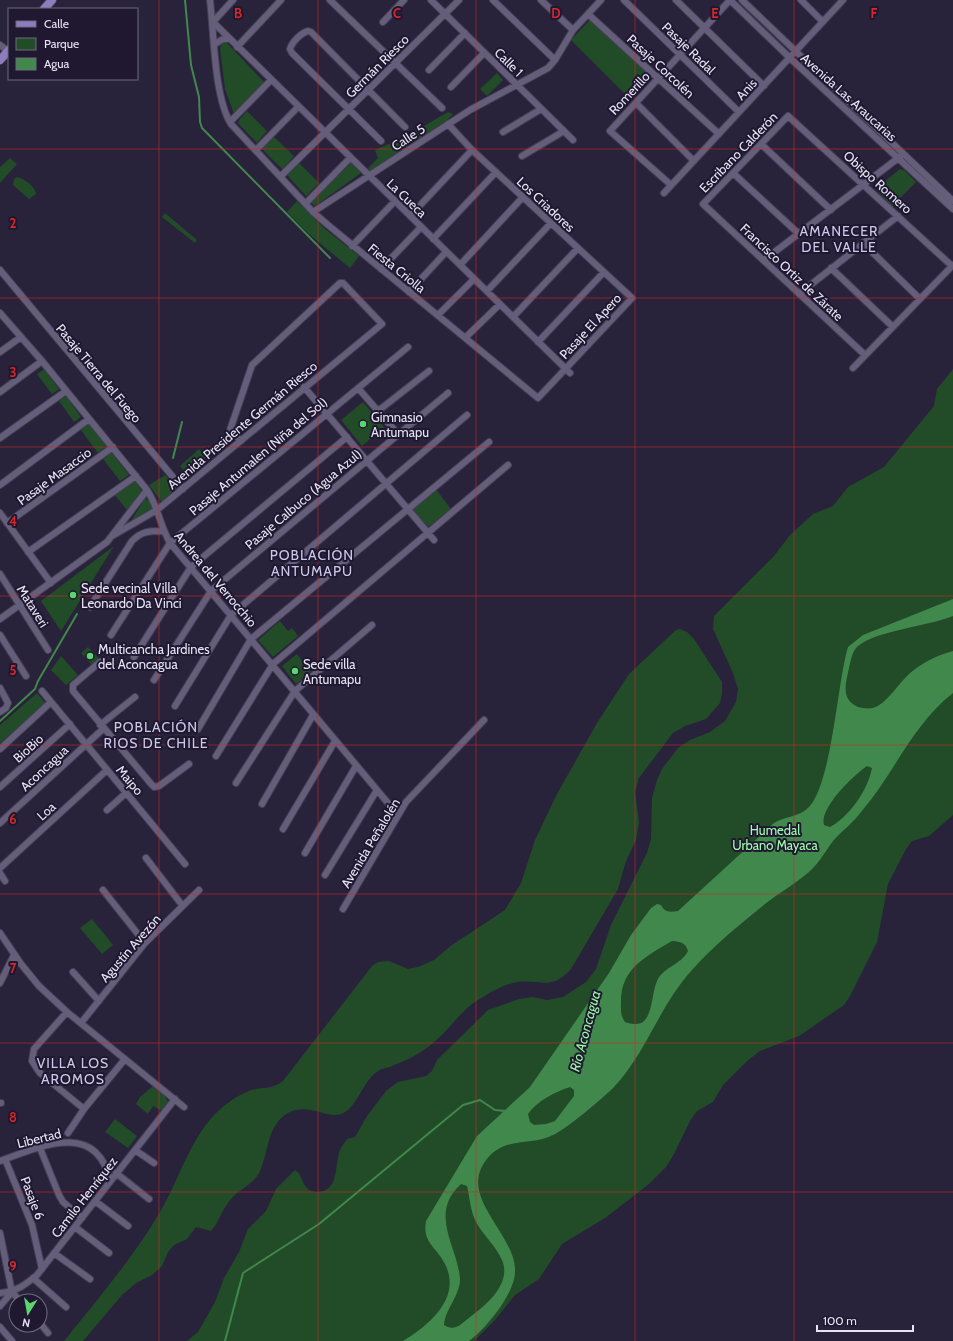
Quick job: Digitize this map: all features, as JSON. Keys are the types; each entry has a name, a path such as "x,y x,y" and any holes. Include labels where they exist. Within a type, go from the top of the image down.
{"main road":[{"path":"45,8 52,0"},
{"path":"0,60 8,50"}],"street":[{"path":"210,0 215,44 223,39 230,39"},
{"path":"212,22 233,0"},
{"path":"237,47 282,0"},
{"path":"330,0 394,64 442,108"},
{"path":"383,22 404,0"},
{"name":"Calle 1","path":"431,0 572,140"},
{"name":"Germán Riesco","path":"282,176 459,0"},
{"path":"493,0 555,60"},
{"path":"541,0 573,30"},
{"path":"591,0 598,2"},
{"name":"Pasaje Radal","path":"624,0 739,112"},
{"path":"676,0 764,86"},
{"name":"Romerillo","path":"671,185 610,131 730,0"},
{"name":"Avenida Las Araucarias","path":"730,0 790,58 953,201"},
{"name":"Avenida Las Araucarias","path":"742,0 953,209"},
{"path":"801,0 823,22"},
{"name":"Anis","path":"664,192 844,0"},
{"name":"Calle 5","path":"313,212 448,124 548,68 555,60 573,30 598,2"},
{"name":"Pasaje Corcolén","path":"588,14 719,134"},
{"name":"La Cueca","path":"212,22 567,371"},
{"path":"381,141 290,49 292,45 308,30 369,89 405,127"},
{"path":"429,70 465,33"},
{"name":"Fiesta Criolla","path":"215,44 220,95 225,115 282,176 313,212 352,246 538,398 567,371"},
{"path":"0,45 8,50"},
{"path":"451,87 484,53"},
{"path":"230,122 271,80"},
{"path":"636,103 694,161"},
{"path":"257,149 298,107"},
{"path":"503,132 541,109"},
{"name":"Escribano Calderón","path":"704,204 788,116"},
{"name":"Obispo Romero","path":"788,116 952,266"},
{"name":"Los Criadores","path":"448,124 472,150 632,298"},
{"path":"522,156 564,131"},
{"path":"761,144 830,210"},
{"path":"410,216 472,150"},
{"path":"764,260 901,156"},
{"path":"306,204 350,158"},
{"path":"433,239 496,172"},
{"path":"733,173 799,234"},
{"path":"460,265 523,197"},
{"path":"352,246 395,201"},
{"name":"Francisco Ortiz de Zárate","path":"704,204 865,355"},
{"path":"799,294 898,216"},
{"path":"486,291 551,223"},
{"path":"381,269 421,227"},
{"path":"863,243 920,299"},
{"path":"513,317 578,248"},
{"path":"409,292 446,252"},
{"path":"853,368 952,266"},
{"path":"832,268 892,327"},
{"name":"Pasaje Tierra del Fuego","path":"0,270 183,489"},
{"path":"538,342 604,272"},
{"path":"438,315 474,279"},
{"name":"Avenida Presidente Germán Riesco","path":"0,619 21,606 112,536 157,510 183,489 241,441 304,388 382,324 343,283 340,283 252,366 230,430 241,441"},
{"name":"Pasaje El Apero","path":"567,371 632,298"},
{"path":"465,338 500,304"},
{"name":"Andrea del Verrocchio","path":"0,313 42,361 147,490 154,501 163,531 170,543 273,664 313,715 398,816"},
{"path":"0,352 21,337"},
{"name":"Pasaje Antumalen (Niña del Sol)","path":"111,635 170,543 408,347"},
{"path":"0,392 42,361"},
{"path":"378,411 429,371"},
{"path":"304,388 434,540"},
{"path":"358,388 398,434"},
{"path":"0,438 66,391"},
{"name":"Pasaje Calbuco (Agua Azul)","path":"154,680 210,591 366,460 448,394"},
{"path":"175,706 231,615 467,415"},
{"path":"0,485 89,419"},
{"path":"134,657 190,567 346,437"},
{"path":"198,730 251,639 489,442"},
{"name":"Pasaje Masaccio","path":"7,523 113,447"},
{"path":"216,756 273,664 508,465"},
{"path":"28,552 136,476"},
{"name":"Avenida Presidente Germán Riesco","path":"112,536 147,490"},
{"path":"0,513 51,583"},
{"path":"90,607 132,541 139,534 147,531 163,531"},
{"name":"Mataveri","path":"0,574 48,650"},
{"path":"236,783 295,691 372,625"},
{"path":"0,635 26,676"},
{"path":"100,662 72,688 74,694 154,787 189,764"},
{"path":"0,688 8,703 6,708 0,712"},
{"name":"Maipo","path":"42,691 185,864"},
{"name":"Aconcagua","path":"0,822 135,697"},
{"path":"0,749 51,702"},
{"path":"262,804 313,715"},
{"name":"Avenida Peñalolén","path":"343,909 406,802 484,720"},
{"name":"BioBio","path":"0,787 70,724"},
{"path":"284,829 336,742"},
{"path":"304,853 356,766"},
{"name":"Loa","path":"0,868 107,770"},
{"path":"326,875 377,790"},
{"path":"107,810 126,793"},
{"path":"146,858 182,905"},
{"path":"0,872 6,881"},
{"path":"103,890 145,943"},
{"name":"Agustín Avezón","path":"81,1023 145,943 182,905 199,890"},
{"path":"0,933 14,955 39,986 67,1012 184,1107"},
{"path":"0,983 14,955"},
{"path":"73,972 99,1001"},
{"path":"67,1012 34,1049 32,1060 40,1073 84,1109"},
{"path":"68,1133 84,1109 125,1059"},
{"name":"Camilo Henríquez","path":"0,1293 12,1292 33,1278 42,1269 175,1099"},
{"name":"Libertad","path":"3,1160 40,1148 73,1141 86,1145 98,1153 104,1163 110,1181"},
{"path":"40,1148 63,1202 82,1218"},
{"path":"135,1150 154,1163"},
{"name":"Pasaje 6","path":"3,1160 32,1225 42,1269"},
{"path":"116,1173 149,1199"},
{"path":"95,1201 128,1226"},
{"path":"75,1227 109,1254"},
{"path":"0,1233 12,1292 0,1306"},
{"path":"54,1253 90,1279"},
{"path":"33,1278 66,1308"},
{"path":"0,1327 12,1341"}],"green space":[{"path":"591,19 652,76 631,100 571,40"},
{"path":"223,42 226,42 265,83 234,114 225,89 220,48"},
{"path":"497,73 503,80 487,96 480,89"},
{"path":"247,111 267,131 257,143 238,123"},
{"path":"448,112 453,114 446,121 370,171 368,168 378,158 375,150 407,136"},
{"path":"273,136 294,156 283,170 262,149"},
{"path":"10,158 17,164 0,183 0,167"},
{"path":"299,163 319,183 306,196 287,175"},
{"path":"351,163 361,173 315,206 310,202"},
{"path":"900,169 904,170 916,182 892,206 879,193 879,186"},
{"path":"17,177 29,183 34,188 36,194 29,199 13,185 14,179"},
{"path":"297,201 325,229 359,256 350,268 310,235 287,212"},
{"path":"165,213 197,240 195,243 162,217"},
{"path":"44,369 59,389 52,394 37,374"},
{"name":"Humedal Urbano Mayaca","path":"953,369 953,815 929,836 912,841 906,849 888,884 877,942 844,1005 799,1036 760,1051 747,1061 723,1085 713,1102 697,1111 690,1121 666,1167 649,1184 605,1218 562,1244 539,1279 515,1295 495,1320 474,1341 187,1341 198,1332 215,1302 224,1278 239,1252 248,1229 266,1211 276,1189 295,1170 309,1190 317,1192 324,1191 329,1188 334,1178 341,1148 347,1139 355,1137 367,1116 386,1091 398,1082 426,1076 432,1071 437,1060 488,1010 519,999 533,997 547,1000 563,997 586,982 596,969 611,925 647,853 651,839 652,798 662,769 678,748 690,740 710,732 725,721 736,702 738,689 733,673 713,629 714,616 774,556 790,535 813,514 833,506 848,487 884,467 934,406 937,389"},
{"path":"66,396 81,417 74,422 59,401"},
{"name":"Gimnasio Antumapu","path":"363,402 384,427 362,446 341,420"},
{"path":"89,423 107,446 98,453 81,430"},
{"path":"199,449 209,460 189,477 180,466"},
{"path":"111,452 129,475 120,481 103,459"},
{"path":"165,475 178,490 164,505 149,485"},
{"path":"134,480 142,491 127,510 114,494"},
{"path":"435,488 451,509 428,527 410,508"},
{"path":"145,498 150,502 153,509 130,523"},
{"path":"114,546 61,631 41,601"},
{"path":"280,621 288,631 292,628 298,636 273,657 258,640"},
{"path":"680,629 687,632 694,639 722,682 720,703 706,719 685,726 673,733 639,778 635,792 639,822 636,840 626,861 618,889 571,969 557,980 544,983 522,982 508,984 479,999 469,1006 424,1050 392,1066 380,1070 373,1075 356,1101 347,1111 335,1115 302,1109 288,1113 281,1118 272,1131 263,1163 257,1176 231,1198 211,1231 196,1227 187,1239 174,1245 168,1252 162,1266 152,1275 136,1283 122,1295 83,1341 64,1341 138,1246 167,1200 191,1148 216,1113 231,1100 245,1093 274,1086 283,1081 372,966 378,962 389,961 408,969 418,967 434,960 452,945 505,910 521,883 535,840 557,794 597,723 629,674 676,630"},
{"name":"Multicancha Jardines del Aconcagua","path":"88,647 99,659 92,665 81,653"},
{"path":"297,654 311,672 296,684 282,666"},
{"path":"61,656 78,675 66,685 51,670"},
{"path":"37,693 46,704 0,743 0,725"},
{"path":"92,919 113,945 102,954 80,928"},
{"path":"153,1086 165,1096 168,1102 162,1111 153,1106 148,1114 136,1104 140,1097"},
{"path":"115,1119 137,1136 128,1148 105,1132"}],"water":[{"name":"Río Aconcagua","path":"953,599 953,616 877,636 858,646 854,650 851,659 846,685 846,695 852,704 858,707 873,708 878,706 887,699 916,668 940,655 953,651 953,693 926,720 873,797 855,820 833,841 813,869 765,904 737,927 693,969 671,997 636,1059 614,1087 586,1112 555,1134 546,1138 508,1145 491,1154 484,1163 479,1176 479,1189 483,1202 490,1216 512,1255 515,1274 510,1290 492,1318 469,1341 403,1341 432,1319 446,1299 449,1288 449,1276 442,1258 428,1240 425,1228 426,1221 477,1136 530,1087 609,973 631,935 651,908 657,904 661,905 668,911 678,911 774,823 797,815 809,807 817,794 829,755 848,647 863,635","holes":["867,766 872,768 870,776 857,802 844,817 830,827 824,825 824,818 832,801 846,784","672,941 684,944 688,951 681,960 663,972 655,985 648,1016 643,1022 633,1024 625,1022 623,1019 621,1007 622,990 625,980 631,971 645,958","570,1087 574,1090 574,1096 555,1121 546,1124 534,1125 530,1122 528,1114 536,1105 552,1094","461,1184 467,1186 474,1218 502,1260 504,1269 504,1277 501,1285 490,1300 461,1324 451,1328 444,1325 445,1319 458,1291 460,1279 458,1267 447,1231 447,1207 451,1195"]}],"waterway":[{"path":"185,0 191,65 199,97 200,122 202,128 330,258"},
{"path":"173,458 182,422"},
{"path":"0,721 35,689 38,681 77,614"},
{"path":"225,1341 243,1273 319,1224 463,1105 480,1100 495,1110 505,1111"}],"place":[{"name":"Gimnasio Antumapu","path":"363,424"},
{"name":"Sede vecinal Villa Leonardo Da Vinci","path":"73,595"},
{"name":"Multicancha Jardines del Aconcagua","path":"90,656"},
{"name":"Sede villa Antumapu","path":"295,671"}],"district":[{"name":"AMANECER DEL VALLE","path":"839,240"},
{"name":"POBLACIÓN ANTUMAPU","path":"312,564"},
{"name":"POBLACIÓN RIOS DE CHILE","path":"156,736"},
{"name":"VILLA LOS AROMOS","path":"73,1072"}]}
